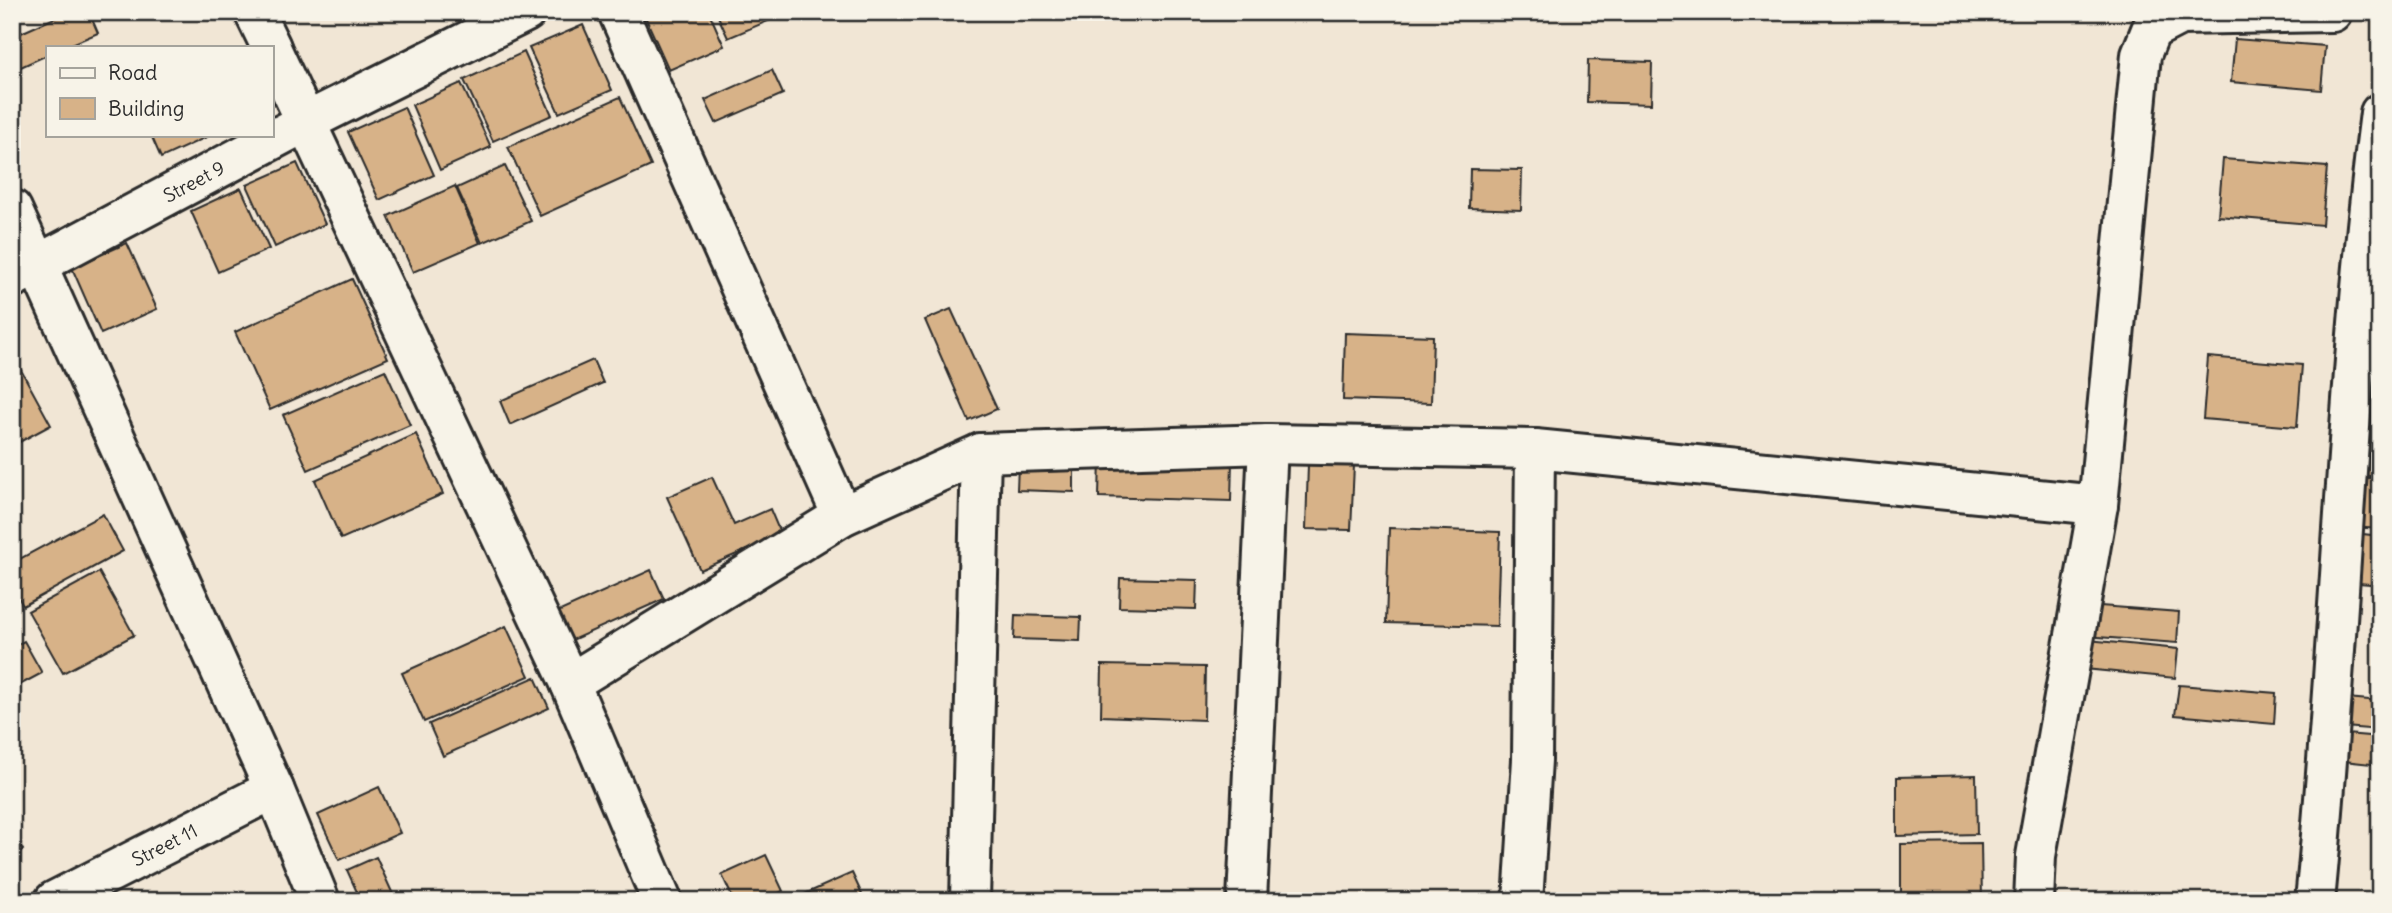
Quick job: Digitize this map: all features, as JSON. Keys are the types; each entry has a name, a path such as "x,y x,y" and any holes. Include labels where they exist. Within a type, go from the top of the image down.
{"street":[{"path":"254,12 270,46"},
{"name":"Street 9","path":"25,272 306,122 527,12"},
{"path":"618,12 842,516"},
{"path":"2034,901 2036,856 2098,505 2141,55 2151,30 2180,15 2332,12"},
{"path":"273,52 570,682 662,901"},
{"path":"2315,901 2329,760 2365,243 2380,113"},
{"path":"12,209 25,272 274,789 320,901"},
{"path":"570,682 842,516 981,453 1268,444 1535,449 2098,505"},
{"path":"1247,901 1268,444"},
{"path":"1523,901 1532,760 1535,449"},
{"path":"970,901 981,453"},
{"name":"Street 11","path":"54,901 274,789"}],"building":[{"path":"68,12 89,12 98,33 67,46 46,46 46,55 12,71 12,37"},
{"path":"643,12 709,12 724,46 669,70"},
{"path":"716,12 781,12 782,15 728,38"},
{"path":"583,25 612,90 559,113 529,48"},
{"path":"2235,39 2325,46 2321,90 2231,82"},
{"path":"524,52 552,115 493,141 464,80"},
{"path":"1588,60 1652,62 1651,104 1587,102"},
{"path":"772,70 783,94 716,123 705,100"},
{"path":"461,83 491,147 440,170 412,105"},
{"path":"620,97 651,166 540,216 508,147"},
{"path":"404,107 434,175 379,200 348,132"},
{"path":"151,136 209,136 161,158"},
{"path":"2223,159 2327,167 2322,225 2218,216"},
{"path":"297,163 325,224 275,247 247,185"},
{"path":"505,166 531,221 482,243 457,188"},
{"path":"1470,169 1522,170 1521,210 1469,208"},
{"path":"455,186 480,243 413,272 388,216"},
{"path":"241,188 269,249 218,272 191,211"},
{"path":"127,243 157,309 101,334 72,268"},
{"path":"352,279 388,358 270,410 235,332"},
{"path":"951,309 997,409 969,421 925,320"},
{"path":"1345,333 1433,336 1431,403 1343,400"},
{"path":"2208,357 2302,365 2297,427 2203,419"},
{"path":"593,360 603,383 510,425 500,401"},
{"path":"21,370 51,425 12,446 12,375"},
{"path":"385,370 410,425 308,470 283,415"},
{"path":"2365,416 2380,417 2380,477 2360,475"},
{"path":"416,434 443,494 341,539 315,480"},
{"path":"1100,457 1232,461 1231,501 1099,497"},
{"path":"1018,464 1074,466 1074,492 1017,490"},
{"path":"1308,464 1354,465 1351,530 1306,529"},
{"path":"712,477 734,525 770,509 781,535 700,570 667,497"},
{"path":"2357,477 2380,479 2380,529 2352,527"},
{"path":"103,514 123,551 23,606 12,585 12,563"},
{"path":"1389,528 1500,532 1497,626 1386,623"},
{"path":"2354,533 2380,536 2380,585 2349,582"},
{"path":"651,570 664,599 561,645 549,616"},
{"path":"99,572 134,635 63,673 28,611"},
{"path":"1120,578 1197,580 1196,609 1119,607"},
{"path":"2087,605 2179,612 2177,643 2085,636"},
{"path":"1015,615 1081,617 1080,641 1014,639"},
{"path":"506,626 529,676 424,722 402,673"},
{"path":"2088,640 2178,649 2175,678 2085,669"},
{"path":"24,641 42,673 12,689 12,647"},
{"path":"1102,665 1205,667 1204,720 1101,716"},
{"path":"535,677 549,708 443,756 429,724"},
{"path":"2179,685 2276,693 2274,724 2175,715"},
{"path":"2347,698 2380,701 2380,730 2345,727"},
{"path":"2346,734 2380,737 2380,765 2344,761"},
{"path":"1976,775 1977,834 1897,836 1897,777"},
{"path":"379,787 400,833 339,860 318,815"},
{"path":"12,832 23,850 12,856"},
{"path":"1981,843 1982,901 1901,901 1901,844"},
{"path":"766,855 783,891 762,901 734,901 722,875"},
{"path":"376,857 396,901 361,901 347,870"},
{"path":"852,873 865,901 789,901"}]}
